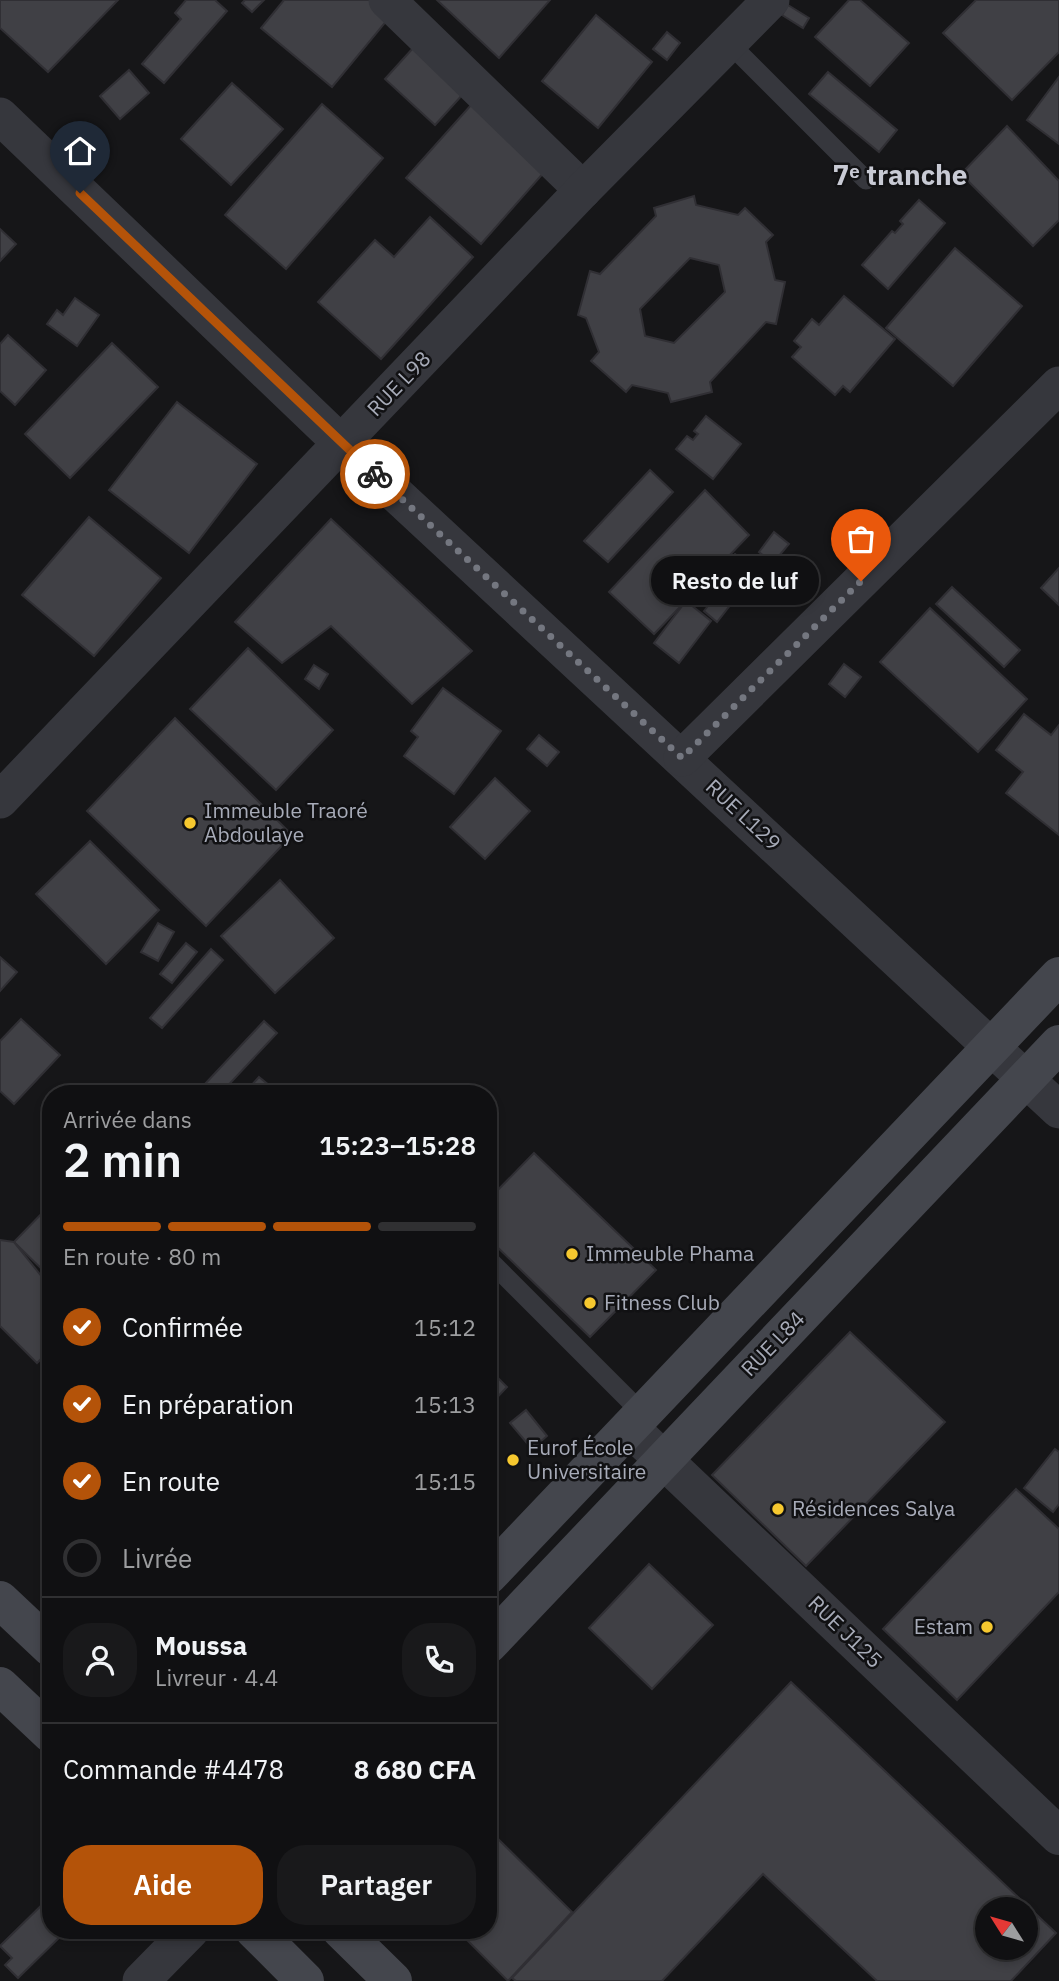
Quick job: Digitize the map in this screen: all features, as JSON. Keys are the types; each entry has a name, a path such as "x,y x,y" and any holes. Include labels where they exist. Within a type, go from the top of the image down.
{"main road":[{"path":"497,1567 1059,976"},
{"name":"RUE L84","path":"497,1635 1059,1044"},
{"path":"0,1600 42,1640"},
{"path":"0,1686 42,1726"},
{"path":"263,1939 305,1981"},
{"path":"350,1939 393,1981"}],"street":[{"path":"387,0 583,190"},
{"name":"RUE L98","path":"0,800 583,190 771,0"},
{"name":"RUE L129","path":"0,116 342,444 1059,1110"},
{"path":"682,758 1059,385"},
{"name":"RUE J125","path":"637,1421 664,1459 1059,1836"},
{"path":"141,1981 182,1939"}],"lane":[{"path":"729,43 866,180"},
{"path":"497,1269 637,1421"}],"building":[{"path":"0,0 118,0 48,72 0,28"},
{"path":"186,0 215,0 227,11 164,83 142,64 181,19 175,13"},
{"path":"245,0 264,0 252,12 242,3"},
{"path":"284,0 377,0 393,13 332,87 261,28"},
{"path":"437,0 550,0 499,58"},
{"path":"849,0 860,0 909,43 870,86 815,37"},
{"path":"976,0 1059,0 1059,52 1012,100 943,33"},
{"path":"788,5 809,18 803,28 782,15"},
{"path":"596,15 652,62 598,128 542,81"},
{"path":"667,32 680,43 667,60 653,49"},
{"path":"414,47 464,93 435,125 385,79"},
{"path":"129,70 149,93 120,119 100,96"},
{"path":"828,72 897,130 879,152 809,94"},
{"path":"1059,77 1059,144 1027,120"},
{"path":"232,83 283,129 231,185 181,139"},
{"path":"322,104 383,158 286,269 225,215"},
{"path":"472,104 546,170 481,244 406,178"},
{"path":"1007,126 1059,181 1059,220 1033,246 961,174"},
{"path":"694,196 696,205 738,215 745,208 773,235 766,242 775,280 785,282 776,324 766,322 710,382 712,392 671,402 668,393 632,385 626,392 591,361 599,352 586,318 578,315 590,271 600,274 656,216 654,208","holes":["690,258 719,265 725,292 674,343 645,336 640,309"]},
{"path":"919,200 945,223 888,289 862,265 892,231 895,233 903,224 900,221"},
{"path":"430,217 473,257 381,359 318,302 375,240 394,257"},
{"path":"0,229 16,244 0,261"},
{"path":"955,248 1022,306 953,386 886,328"},
{"path":"844,296 895,339 850,392 843,386 835,395 792,357 801,347 794,341 812,319 819,325"},
{"path":"75,298 99,315 77,346 47,324 57,310 63,315"},
{"path":"8,335 46,370 15,405 0,391 0,344"},
{"path":"112,343 158,387 70,478 25,434"},
{"path":"177,402 257,464 189,553 109,490"},
{"path":"706,416 741,444 713,479 676,449 687,436 693,440 698,434 694,431"},
{"path":"650,470 673,492 608,562 584,541"},
{"path":"705,490 749,535 654,634 609,592"},
{"path":"89,517 161,578 94,656 22,595"},
{"path":"331,519 472,651 412,704 331,626 282,663 235,622"},
{"path":"774,532 789,544 773,563 759,552"},
{"path":"735,554 757,571 717,622 704,611 736,570 727,563"},
{"path":"1059,568 1059,605 1041,588"},
{"path":"952,587 1020,650 1004,667 936,604"},
{"path":"686,601 711,621 679,663 654,643"},
{"path":"930,608 1027,699 978,752 880,662"},
{"path":"248,648 333,730 276,790 190,709"},
{"path":"844,664 861,677 845,697 829,684"},
{"path":"314,665 328,674 319,689 305,679"},
{"path":"443,688 501,731 454,794 404,756 418,737 411,731"},
{"path":"1024,714 1051,735 1059,725 1059,835 1006,793 1023,772 996,750"},
{"name":"Immeuble Traoré Abdoulaye","path":"175,718 292,835 206,926 87,811"},
{"path":"539,735 559,752 547,766 527,749"},
{"path":"495,778 530,811 485,859 450,827"},
{"path":"90,841 159,910 106,964 36,894"},
{"path":"280,880 334,938 275,993 221,936"},
{"path":"158,923 174,932 158,961 141,952"},
{"path":"186,943 197,952 172,983 160,974"},
{"path":"211,949 223,960 162,1028 150,1018"},
{"path":"0,957 17,972 0,991"},
{"path":"21,1019 60,1055 14,1104 0,1091 0,1041"},
{"path":"264,1021 277,1033 228,1085 204,1085"},
{"path":"259,1077 269,1085 252,1085"},
{"name":"Immeuble Phama","path":"534,1153 656,1270 590,1337 497,1247 497,1191"},
{"path":"42,1213 42,1269 14,1242"},
{"path":"0,1240 14,1242 42,1277 42,1358 37,1363 0,1326"},
{"path":"850,1332 945,1422 806,1566 712,1475"},
{"path":"497,1377 507,1387 497,1398"},
{"path":"526,1410 547,1436 532,1449 510,1423"},
{"path":"1055,1449 1059,1452 1059,1504 1053,1512 1024,1488"},
{"path":"1016,1489 1059,1529 1059,1592 957,1700 883,1629"},
{"path":"649,1564 713,1625 652,1689 589,1628"},
{"path":"791,1682 1018,1897 975,1897 975,1960 1031,1960 1011,1981 877,1981 763,1874 662,1981 516,1981 512,1978"},
{"path":"497,1838 572,1912 508,1981 466,1939 497,1939"},
{"path":"42,1905 42,1939 58,1939 18,1978 5,1965 12,1958 0,1946"},
{"path":"1038,1916 1056,1933 1038,1952"}],"way so far":[{"path":"375,474 682,758 861,581"}],"place":[{"name":"Resto de luf","path":"861,581"},
{"name":"Immeuble Traoré Abdoulaye","path":"190,823"},
{"name":"Immeuble Phama","path":"572,1254"},
{"name":"Fitness Club","path":"590,1303"},
{"name":"Eurof École Universitaire","path":"513,1460"},
{"name":"Résidences Salya","path":"778,1509"},
{"name":"Estam","path":"987,1627"}],"district":[{"name":"7ᵉ tranche","path":"900,175"}],"route":[{"path":"80,193 375,474"}]}
